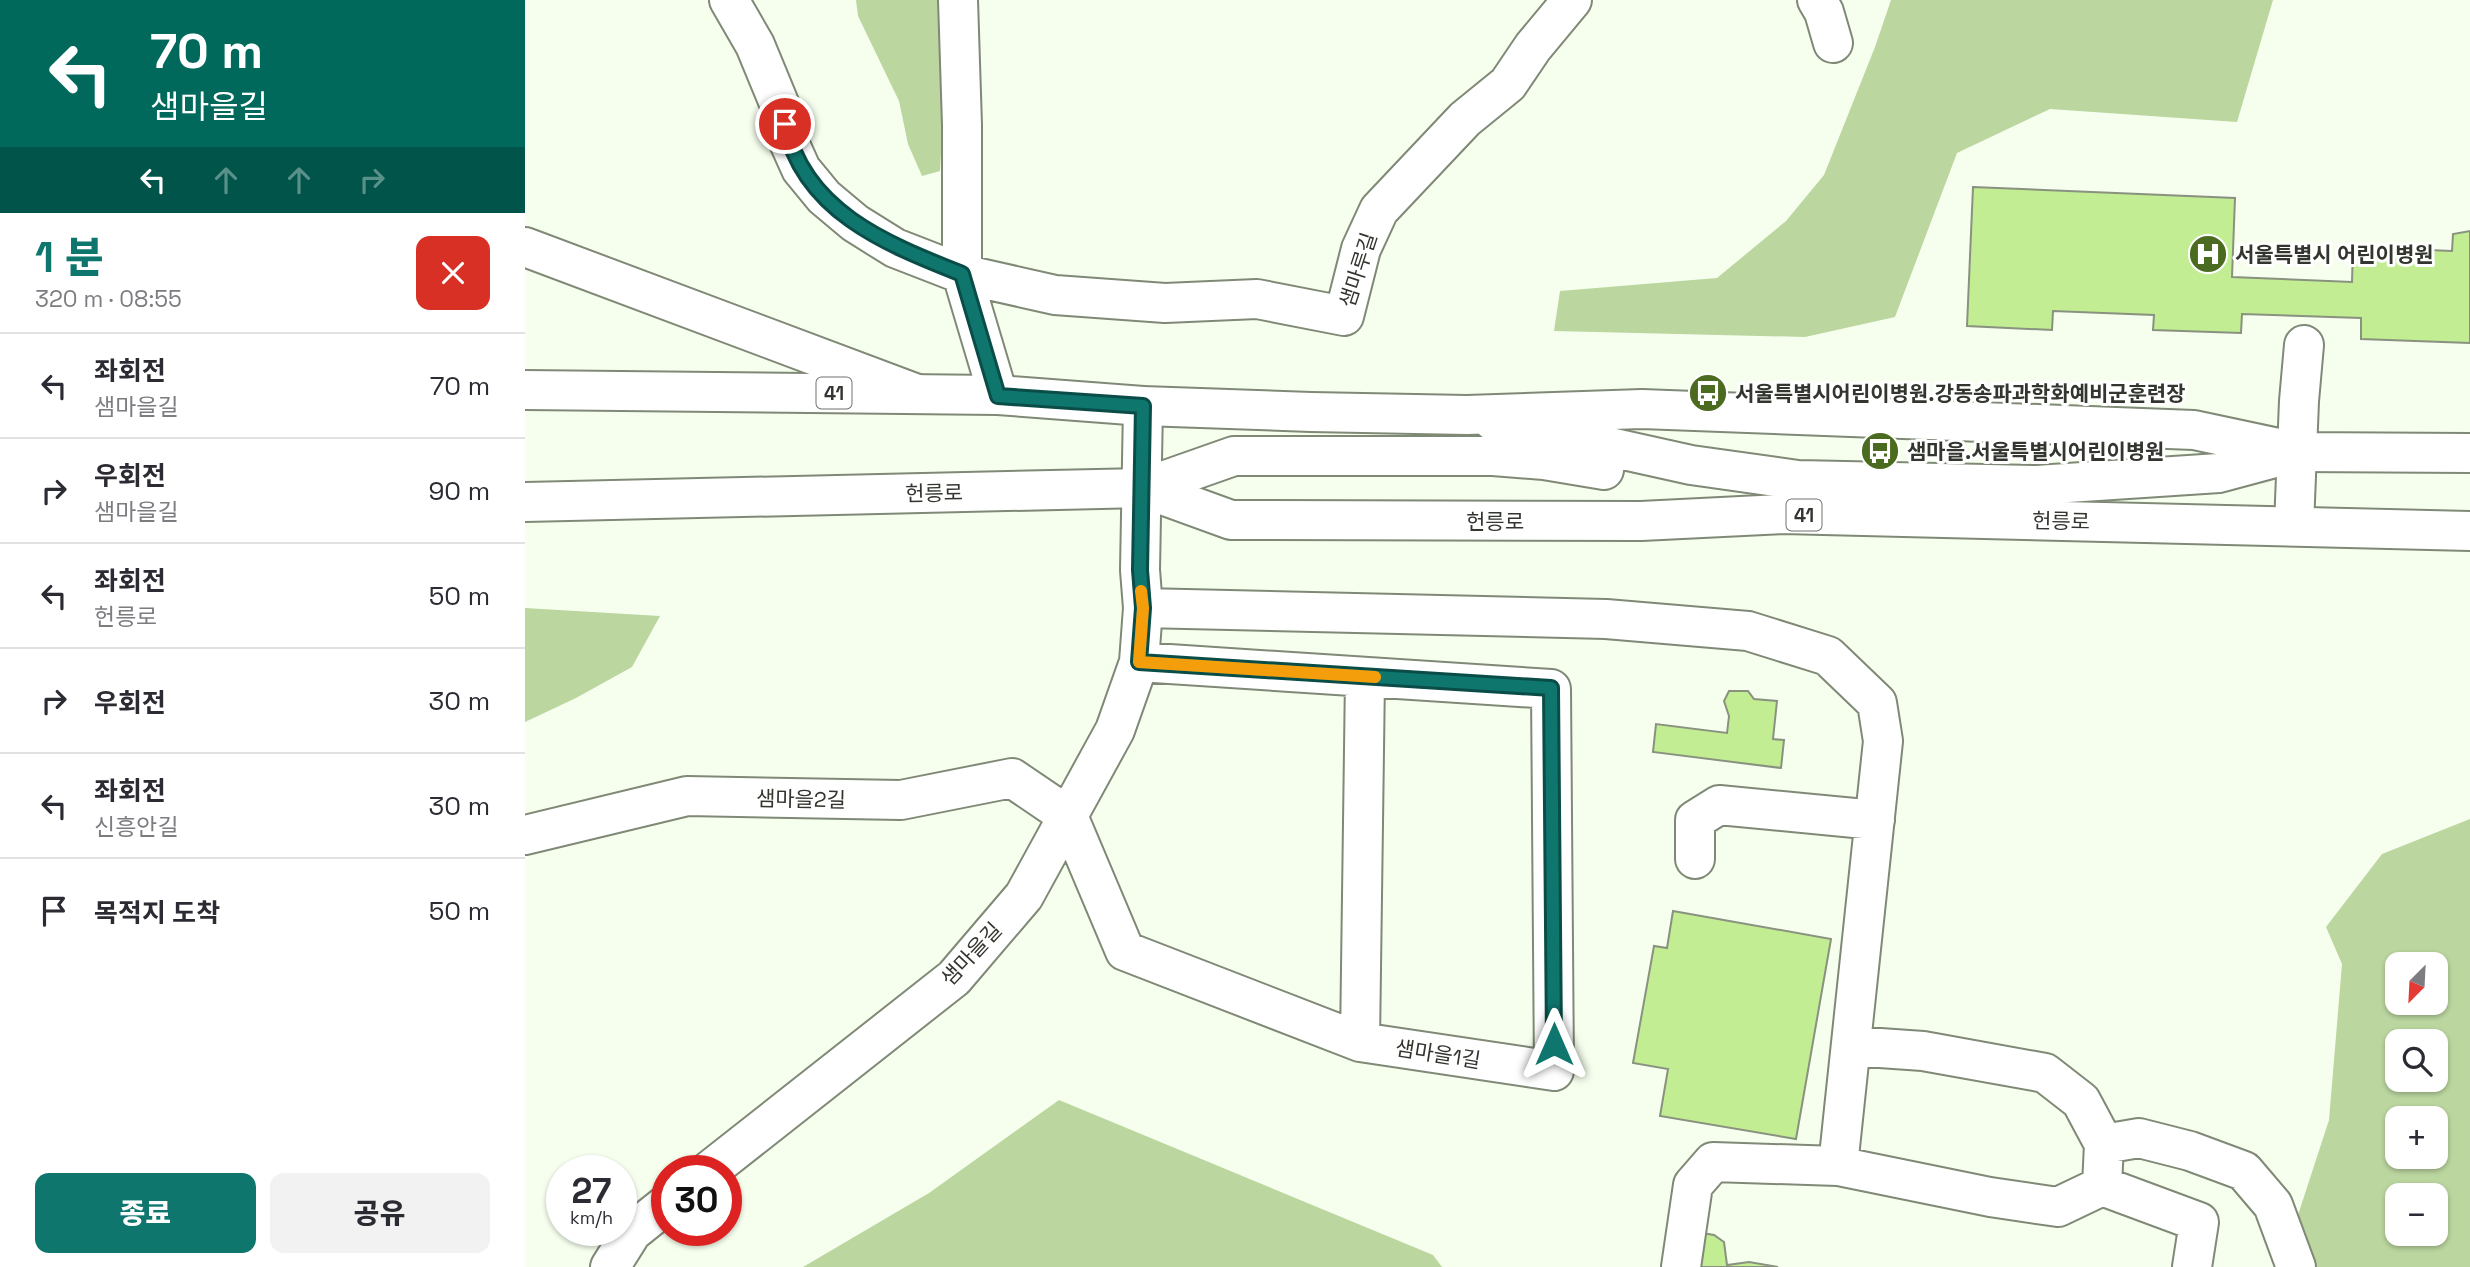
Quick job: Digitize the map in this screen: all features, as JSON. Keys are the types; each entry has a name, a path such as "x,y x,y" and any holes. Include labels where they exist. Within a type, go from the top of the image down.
{"main road":[{"path":"729,0 755,45 781,108 788,141 801,169 824,197 855,223 895,248 962,274"},
{"path":"958,0 962,125 962,274 998,396"},
{"name":"샘마루길","path":"962,274 1055,295 1165,303 1257,299 1343,316 1361,249 1379,210 1465,119 1508,84 1533,47 1573,0"},
{"path":"1817,0 1824,12 1833,43"},
{"path":"525,247 917,394"},
{"path":"2294,526 2304,345"},
{"name":"41","path":"525,390 998,396 1143,406 1467,415 1642,409 2194,430 2297,452 2470,453"},
{"name":"샘마을길","path":"729,1155 954,978 1024,896 1115,730 1139,662 1143,608 1140,570 1143,406"},
{"path":"1467,415 1692,465 1798,480 2037,485 2219,473 2297,452"},
{"path":"1143,488 1234,456 1493,456 1544,460 1642,476 1783,514"},
{"name":"헌릉로","path":"525,502 1143,488 1231,520 1641,521 1783,514 2470,531"},
{"path":"1143,608 1606,619 1748,631 1828,656 1877,703 1883,741 1838,1166"},
{"path":"1139,662 1365,677 1360,1042"},
{"name":"샘마을1길","path":"1068,816 1125,951 1360,1042 1554,1071 1551,688 1365,677"},
{"name":"샘마을2길","path":"525,835 687,796 901,800 1012,778 1068,816"},
{"path":"1695,859 1695,820 1719,805 1875,820"},
{"path":"1851,1046 1923,1051 2045,1073 2081,1101 2104,1144 2102,1186"},
{"path":"2104,1144 2139,1138 2190,1151 2244,1171 2273,1205 2296,1267"},
{"path":"1681,1267 1693,1185 1713,1162 1838,1166 1990,1197 2057,1207 2102,1186 2199,1222 2192,1267"},
{"path":"610,1267 632,1232 651,1217"}],"green space":[{"path":"856,0 941,0 945,80 940,171 922,176 908,144 899,101 858,16"},
{"path":"1891,0 2273,0 2237,122 2050,109 1957,153 1895,317 1805,337 1554,331 1560,291 1717,278 1786,221 1824,175"},
{"path":"525,608 660,616 632,667 525,722"},
{"path":"2470,819 2470,1267 2281,1267 2329,1120 2342,964 2326,927 2382,854"},
{"path":"1059,1100 1433,1255 1442,1267 803,1267 929,1193"}],"building":[{"path":"1973,187 2235,198 2232,277 2352,282 2353,247 2452,251 2453,234 2470,231 2470,343 2361,339 2361,318 2242,314 2241,333 2153,330 2154,315 2053,311 2052,330 1967,326"},
{"path":"1729,691 1748,691 1754,699 1777,701 1773,739 1784,740 1781,768 1653,752 1656,724 1727,733 1729,716 1724,701"},
{"path":"1673,911 1831,939 1796,1139 1660,1116 1668,1069 1633,1063 1654,946 1667,948"},
{"path":"1702,1233 1714,1235 1724,1242 1727,1265 1749,1262 1778,1267 1692,1267"}],"slow traffic":[{"path":"1141,591 1143,608 1139,662 1375,677"}],"place":[{"name":"서울특별시 어린이병원","path":"2208,254"},
{"name":"서울특별시어린이병원.강동송파과학화예비군훈련장","path":"1708,393"},
{"name":"샘마을.서울특별시어린이병원","path":"1880,451"}],"route":[{"path":"785,124 788,141 801,169 824,197 855,223 895,248 962,274 998,396 1143,406 1140,570 1143,608 1139,662 1551,688 1554,1044"}]}
